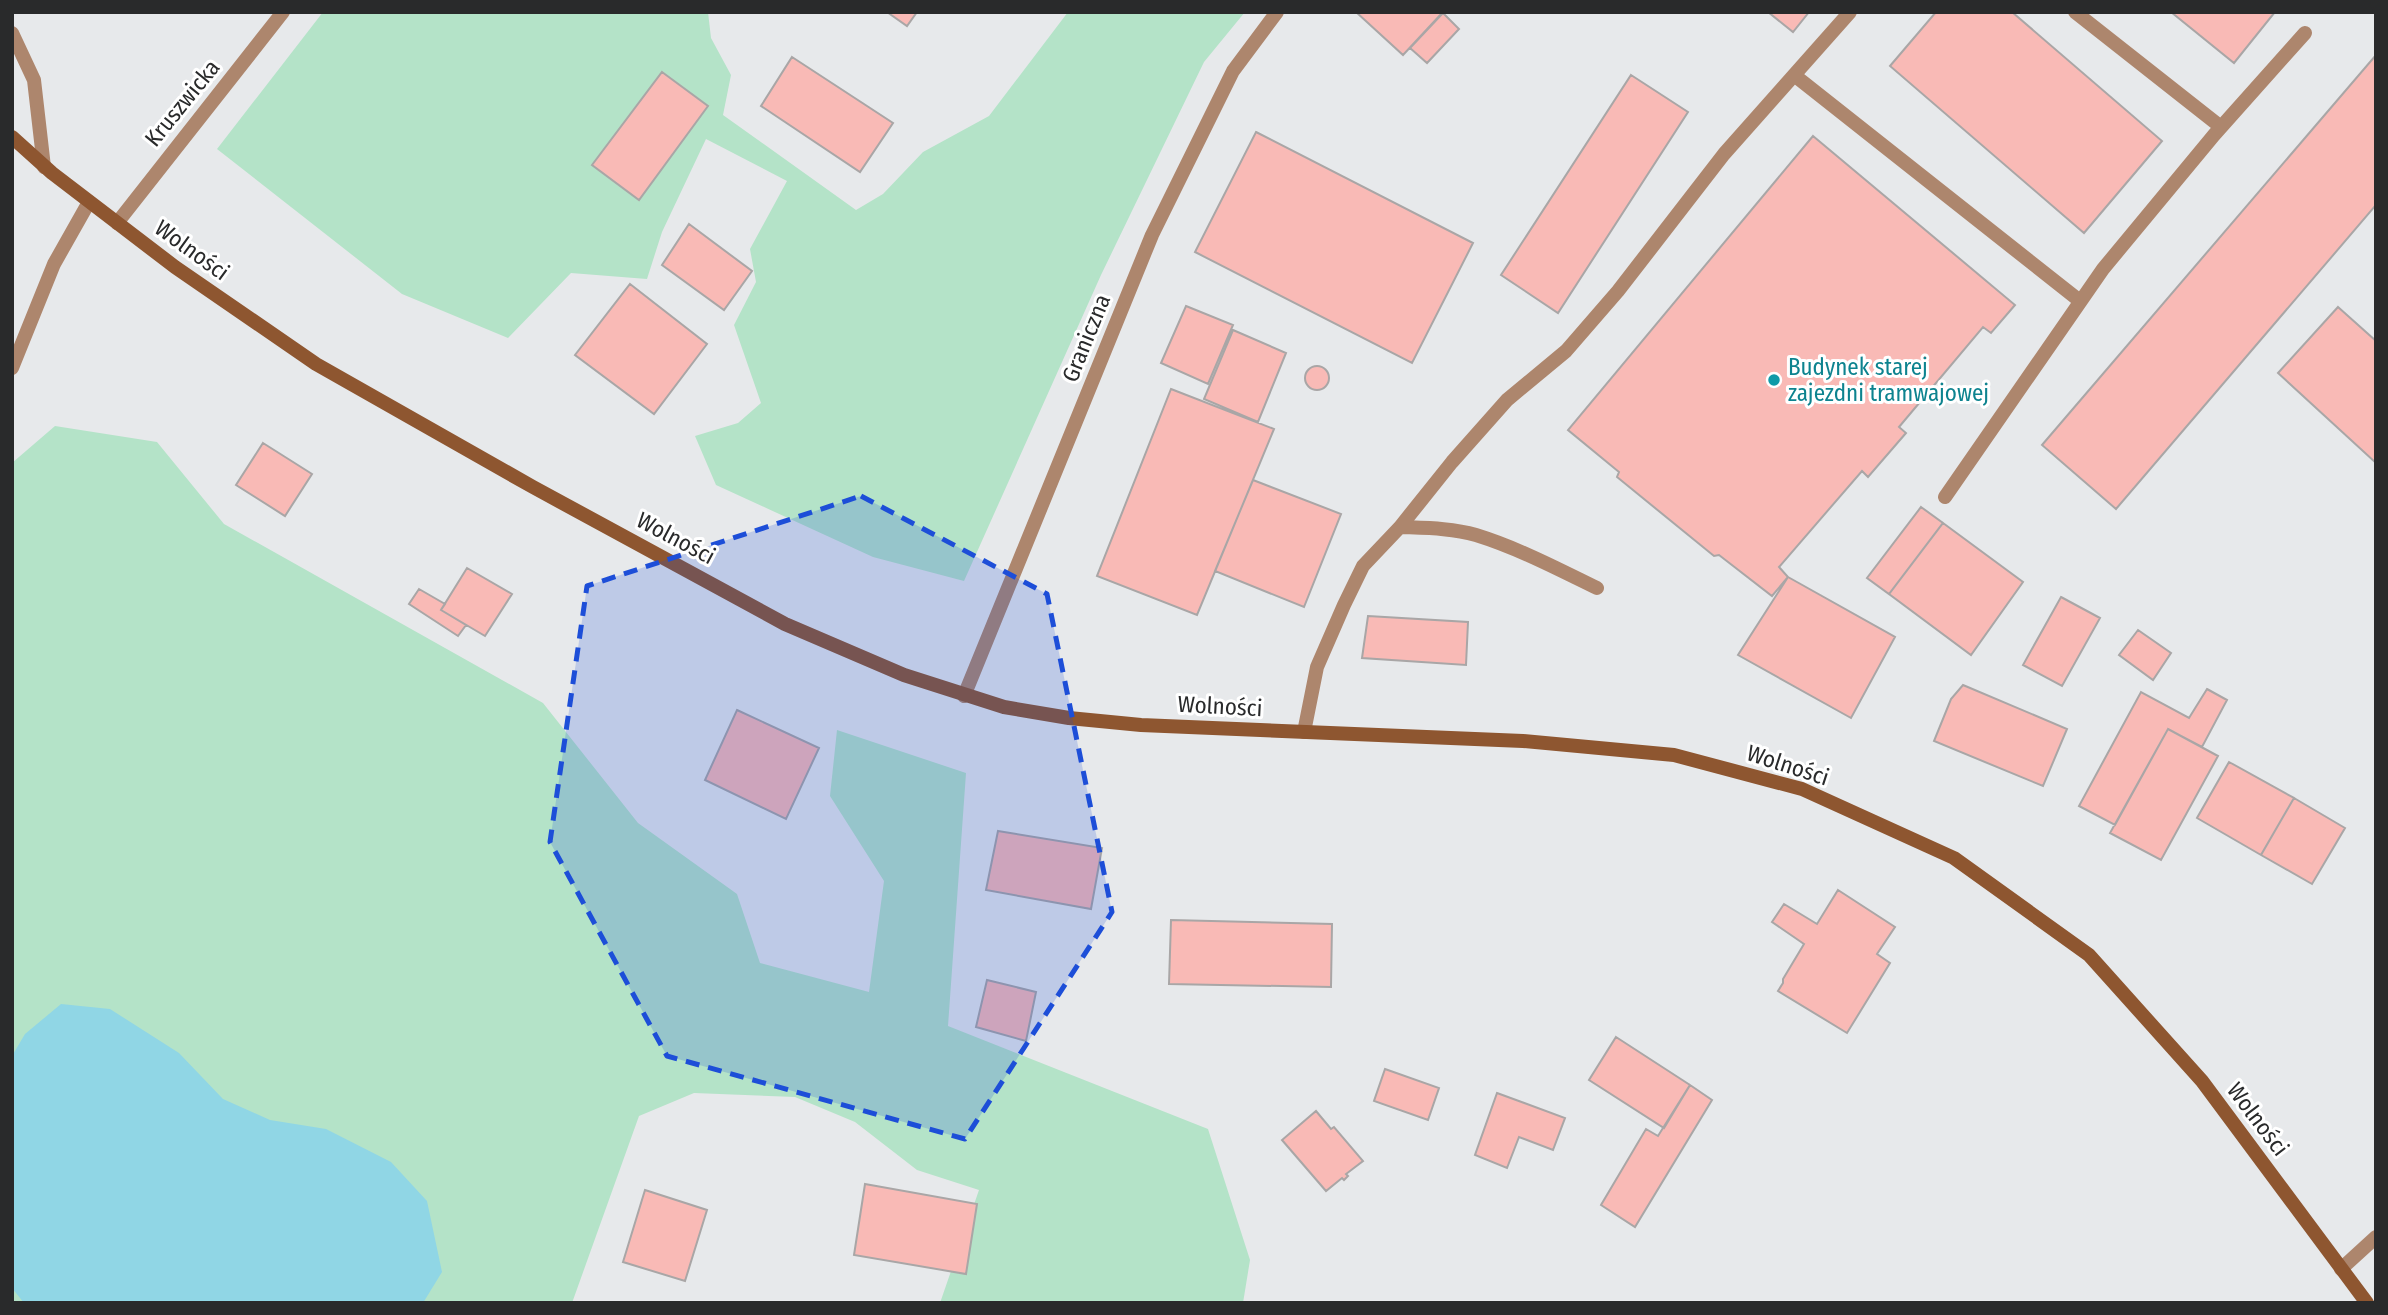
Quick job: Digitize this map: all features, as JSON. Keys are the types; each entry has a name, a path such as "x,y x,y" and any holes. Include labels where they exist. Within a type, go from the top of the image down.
{"street":[{"name":"Kruszwicka","path":"117,223 283,12"},
{"name":"Graniczna","path":"964,696 1152,235 1233,71 1277,12"},
{"path":"1304,732 1317,667 1363,566 1400,527 1507,400 1566,351 1618,291 1724,154 1850,12"},
{"path":"2075,12 2221,127"},
{"path":"12,33 34,80 44,167"},
{"path":"1945,497 2103,269 2221,127 2305,33"},
{"path":"1794,75 2080,301"},
{"name":"Wolności","path":"12,138 44,167 175,267 316,364 533,487 785,624 904,676 1004,707 1069,718 1141,725 1523,741 1674,755 1802,789 1954,858 2090,955 2202,1082 2367,1303"},
{"path":"12,368 54,264 89,202"},
{"path":"1400,527 1440,528 1475,535 1527,555 1597,588"},
{"path":"2342,1269 2376,1237"}],"highlighted area":[{"path":"861,496 1047,594 1112,912 965,1139 667,1056 550,842 587,586"}],"green space":[{"path":"323,12 708,12 711,38 731,75 723,115 856,210 883,194 923,152 989,116 1068,12 1245,12 1204,62 1101,275 964,581 873,557 716,485 695,436 738,423 761,403 734,325 756,282 750,249 787,181 706,139 662,232 647,279 571,273 508,338 402,294 217,149"},
{"path":"55,426 157,442 224,524 543,703 638,823 737,894 760,963 869,992 884,881 830,796 837,730 966,773 948,1026 1208,1129 1250,1260 1243,1303 940,1303 979,1190 917,1170 855,1122 795,1097 694,1093 639,1116 572,1303 12,1303 12,463"}],"water":[{"path":"61,1004 110,1009 179,1053 223,1099 270,1120 326,1129 391,1162 427,1201 442,1272 423,1303 24,1303 12,1288 12,1056 25,1034"}],"building":[{"path":"887,12 917,12 907,26"},
{"path":"1356,12 1443,12 1403,55"},
{"path":"1768,12 1809,12 1793,32"},
{"path":"1936,12 2012,12 2162,141 2084,233 1890,66"},
{"path":"2171,12 2275,12 2234,63"},
{"path":"1443,13 1459,29 1427,63 1410,48"},
{"path":"2376,55 2376,205 2116,509 2042,445"},
{"path":"792,57 893,123 860,172 761,106"},
{"path":"662,72 708,106 639,200 592,165"},
{"path":"1631,75 1688,112 1558,313 1501,275"},
{"path":"1256,132 1473,243 1412,363 1195,252"},
{"name":"Budynek starej zajezdni tramwajowej","path":"1813,136 2015,305 1991,333 1983,327 1899,427 1906,433 1868,477 1862,471 1779,567 1788,577 1772,596 1719,555 1714,556 1617,477 1619,472 1568,430"},
{"path":"689,224 752,271 724,310 662,265"},
{"path":"630,284 707,344 654,414 575,355"},
{"path":"1186,306 1233,325 1208,384 1161,363"},
{"path":"2338,307 2376,341 2376,463 2278,373"},
{"path":"1233,330 1286,353 1258,422 1204,399"},
{"path":"1317,366 1328,373 1329,378 1322,389 1317,390 1306,383 1305,378 1312,367"},
{"path":"1171,389 1274,429 1197,615 1097,576"},
{"path":"263,443 312,474 285,516 236,485"},
{"path":"1253,480 1341,514 1304,607 1215,571"},
{"path":"1921,507 1943,523 1889,594 1867,578"},
{"path":"1943,523 2023,582 1971,655 1889,594"},
{"path":"467,568 512,594 485,636 441,610"},
{"path":"1788,577 1895,637 1851,718 1738,655"},
{"path":"419,589 445,604 441,610 466,625 458,636 409,604"},
{"path":"2061,597 2100,618 2062,686 2023,665"},
{"path":"1368,616 1468,622 1466,665 1362,658"},
{"path":"2138,630 2171,653 2153,680 2119,655"},
{"path":"1963,685 2067,729 2043,786 1934,741 1951,699"},
{"path":"2207,689 2227,700 2202,747 2168,729 2115,825 2079,806 2141,692 2189,718"},
{"path":"737,710 819,748 786,819 705,780"},
{"path":"2168,729 2218,756 2161,860 2110,833"},
{"path":"2229,762 2294,798 2261,855 2197,818"},
{"path":"2294,798 2345,828 2312,884 2261,855"},
{"path":"998,831 1102,848 1091,909 986,890"},
{"path":"1838,890 1895,927 1877,954 1890,963 1847,1033 1778,991 1804,944 1772,922 1784,904 1817,924"},
{"path":"1171,920 1332,924 1331,987 1169,984"},
{"path":"987,980 1036,992 1026,1041 976,1027"},
{"path":"1616,1037 1690,1085 1664,1128 1589,1080"},
{"path":"1385,1069 1439,1088 1428,1120 1374,1101"},
{"path":"1690,1085 1712,1100 1635,1227 1601,1205 1646,1129 1658,1136"},
{"path":"1497,1093 1565,1118 1553,1150 1519,1137 1507,1168 1475,1155"},
{"path":"1316,1111 1331,1129 1334,1127 1363,1161 1346,1174 1348,1176 1344,1180 1342,1178 1326,1191 1282,1140"},
{"path":"865,1184 977,1204 966,1274 854,1255"},
{"path":"645,1190 707,1210 685,1281 623,1262"}],"place":[{"name":"Budynek starej zajezdni tramwajowej","path":"1774,380"}]}
